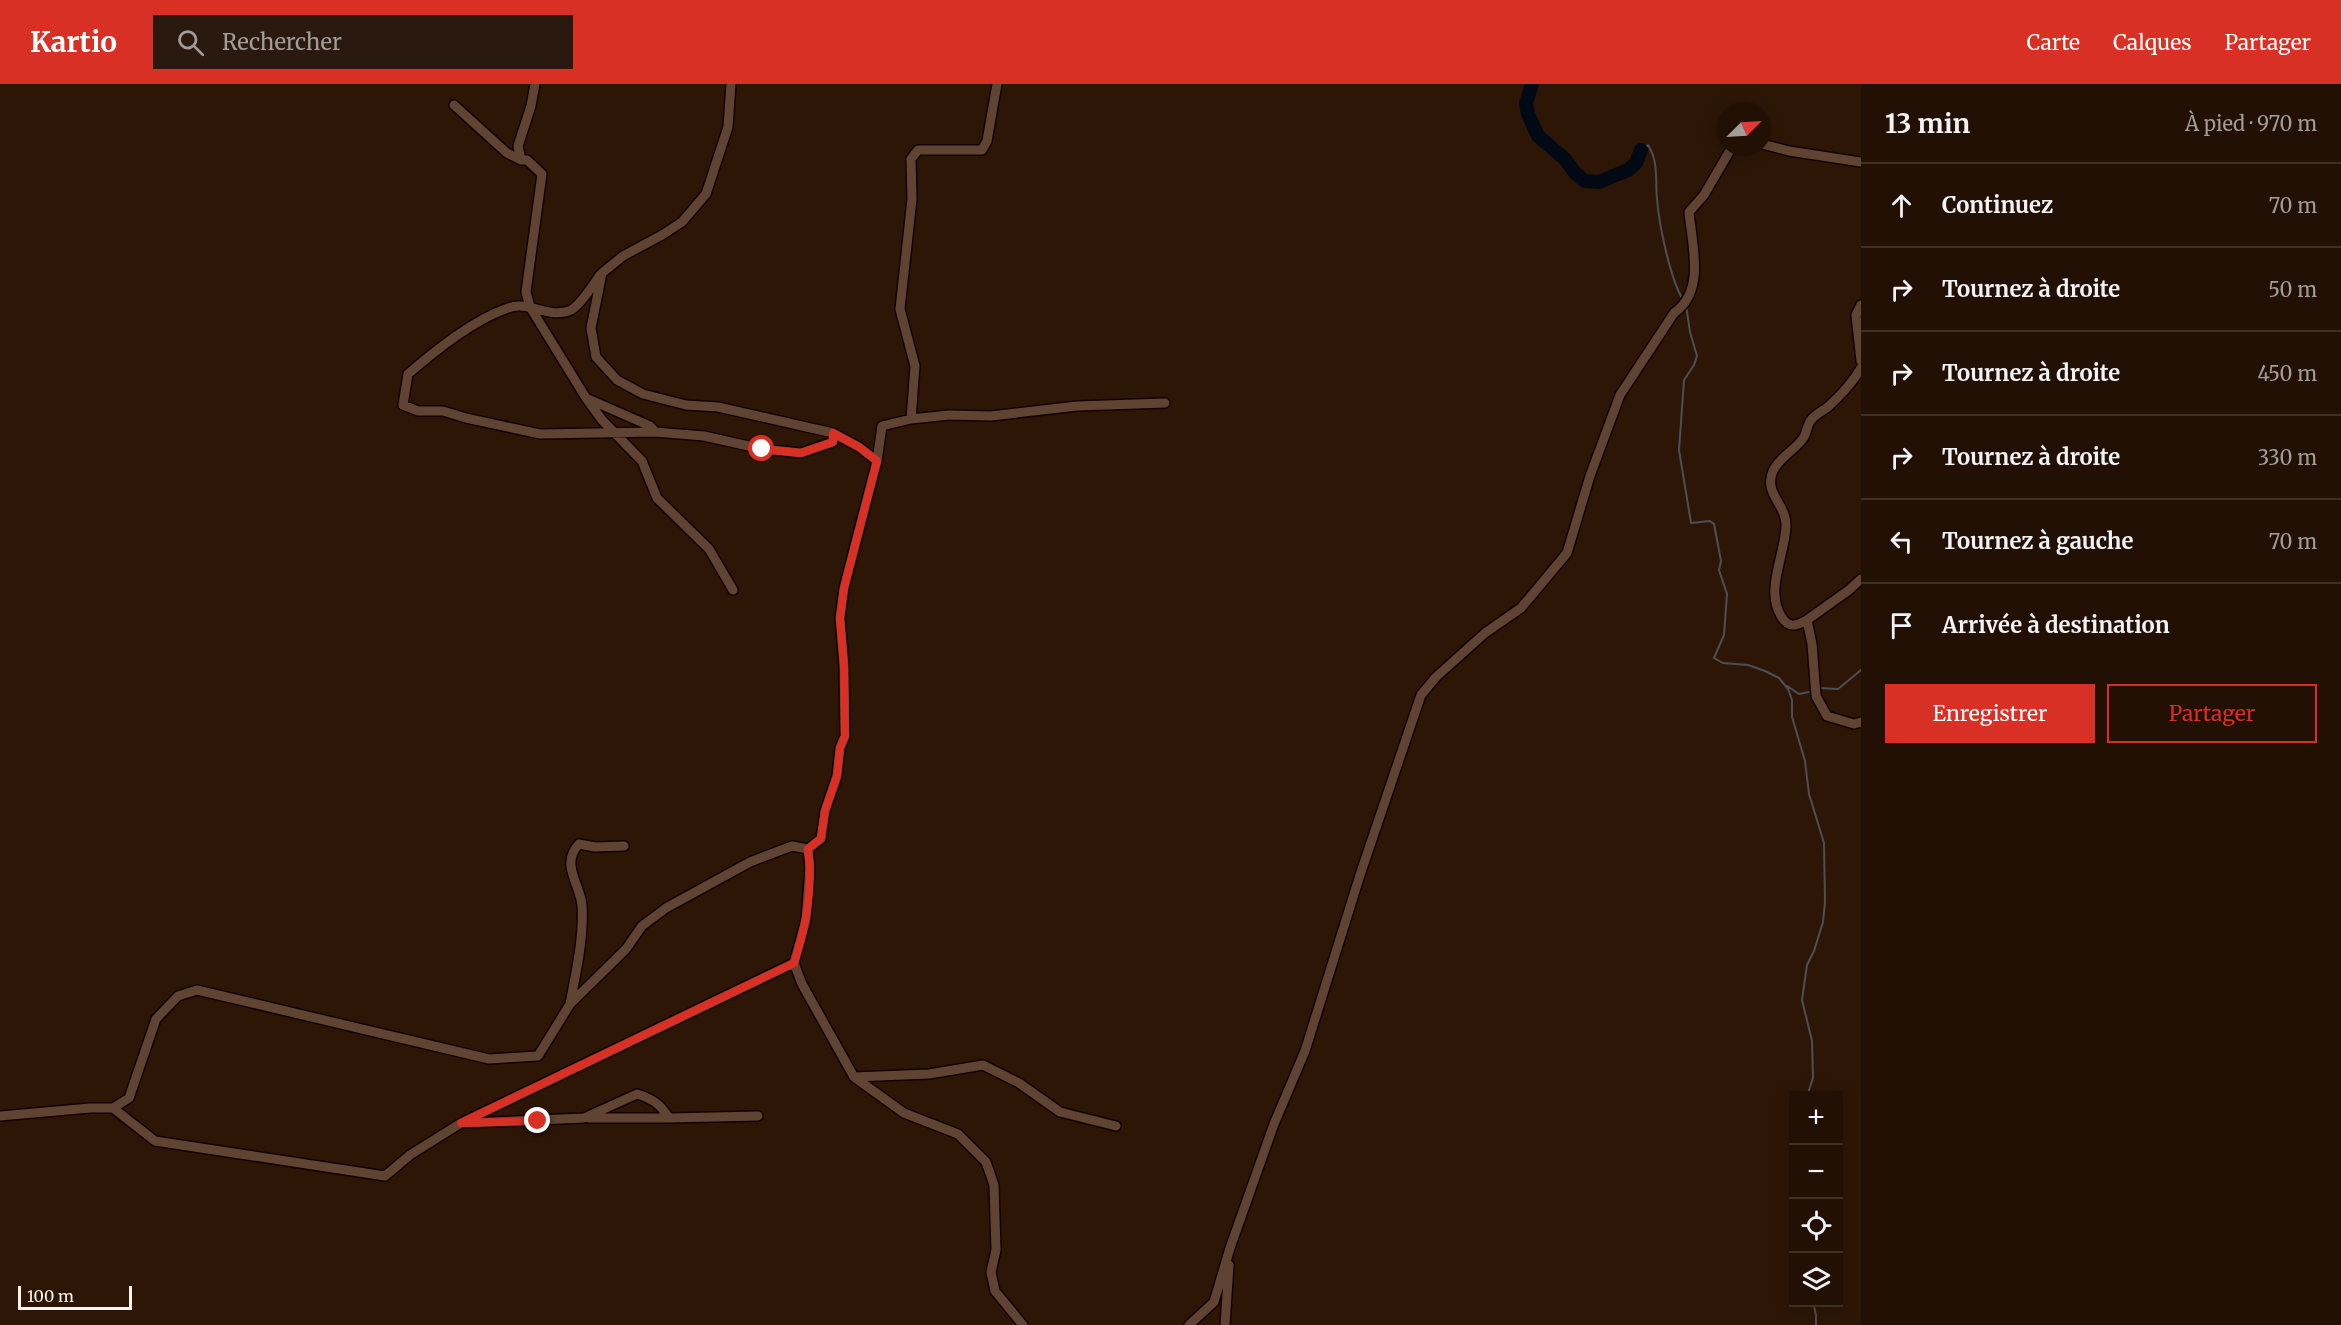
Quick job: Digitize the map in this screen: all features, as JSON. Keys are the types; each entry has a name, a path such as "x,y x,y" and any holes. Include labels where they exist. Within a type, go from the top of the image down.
{"street":[{"path":"521,160 518,146 531,106 535,84"},
{"path":"731,84 728,127 706,194 682,222 623,256 602,273 572,310 554,314 530,307 509,307 457,335 408,374 403,405 418,411 442,411 540,434 655,432 704,436 762,449 801,453 833,442 833,433"},
{"path":"911,419 915,366 900,309 912,199 911,159 918,150 982,150 987,141 997,84"},
{"path":"454,105 507,153 521,160 527,160 542,174 526,292 530,307 586,398 615,434 642,461 657,498 709,549 733,590"},
{"path":"1771,146 1861,162"},
{"path":"1189,1325 1214,1302 1230,1248 1274,1124 1305,1052 1360,874 1421,695 1436,676 1485,633 1521,608 1566,553 1590,476 1620,394 1674,313 1689,297 1695,281 1689,212 1704,195 1727,156"},
{"path":"602,273 591,328 596,357 617,380 643,394 686,405 718,407 833,433 859,447 877,461"},
{"path":"1861,304 1856,315 1861,361"},
{"path":"1861,368 1855,379 1840,396 1810,422 1804,438 1779,461 1772,474 1771,490 1784,513 1786,525 1777,574 1776,608 1785,621 1791,626 1796,626 1807,620 1861,579"},
{"path":"586,398 650,426 655,432"},
{"path":"808,849 821,838 825,811 837,776 840,748 845,736 844,666 840,618 844,588 877,461 882,426 911,419 949,415 991,416 1077,406 1164,404"},
{"path":"1807,620 1812,644 1816,696 1827,716 1854,724 1861,722"},
{"path":"570,1004 577,966 582,904 570,870 575,848 579,844 595,847 624,846"},
{"path":"0,1116 113,1108 121,1105 129,1098 156,1018 178,996 197,990 489,1059 538,1056 570,1004 626,949 642,926 666,908 750,862 792,846 808,849"},
{"path":"808,849 810,867 806,920 794,963 802,984 854,1077 904,1113 958,1134 986,1162 994,1185 996,1250 991,1272 995,1291 1023,1325"},
{"path":"113,1108 155,1141 385,1176 410,1155 461,1123 794,963"},
{"path":"854,1077 929,1074 983,1065 1019,1083 1060,1112 1116,1126"},
{"path":"584,1118 637,1094 652,1099 661,1106 669,1119"},
{"path":"461,1123 584,1118 669,1119 758,1116"},
{"path":"1225,1325 1230,1248"}],"waterway":[{"path":"1532,84 1526,103 1528,114 1538,136 1565,159 1575,173 1585,181 1599,182 1628,170 1636,163 1641,150"},
{"path":"1641,150 1648,145 1654,158 1658,210 1663,237 1674,279 1683,300"},
{"path":"1686,305 1697,356 1684,380 1679,450 1691,523 1710,521 1714,524 1721,561 1719,570 1727,594 1724,635 1714,658 1723,663 1748,665 1765,671 1779,678 1788,689 1792,700 1792,717 1805,761 1809,794 1824,843 1823,922 1807,965 1802,1000 1812,1041 1813,1078 1809,1091"},
{"path":"1819,688 1838,689 1861,670"},
{"path":"1787,686 1799,694 1809,692"},
{"path":"1814,1307 1816,1325"}],"route":[{"path":"538,1121 461,1123 794,963 797,955 806,920 810,867 808,849 821,838 825,811 837,776 840,748 845,736 844,666 840,618 844,588 877,461 859,447 833,433 833,442 801,453 762,449"}]}
